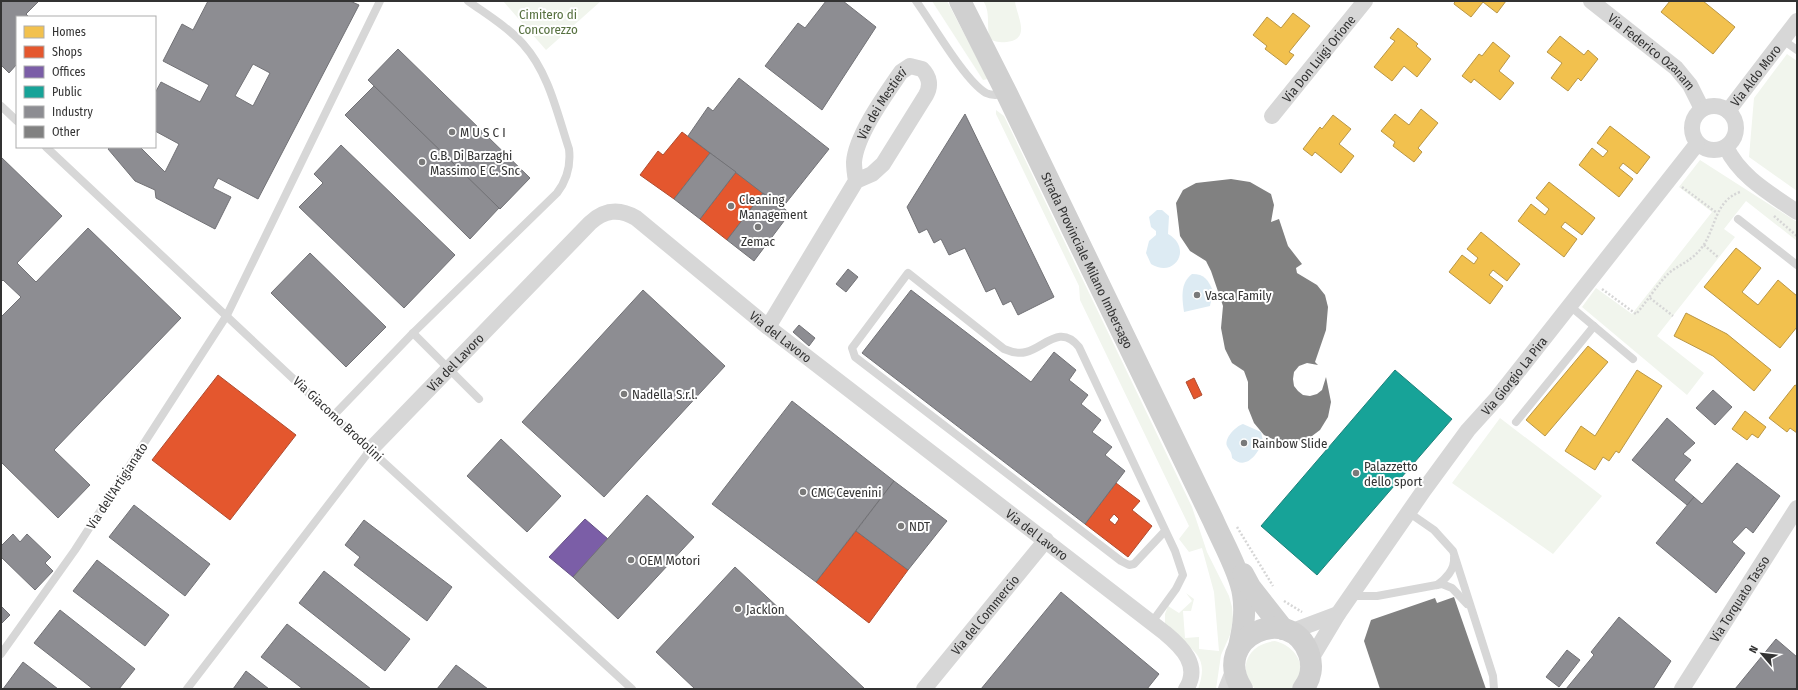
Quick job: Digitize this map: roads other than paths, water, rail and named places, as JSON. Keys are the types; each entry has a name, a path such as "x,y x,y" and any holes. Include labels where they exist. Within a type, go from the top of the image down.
{"main road":[{"name":"Strada Provinciale Milano Imbersago","path":"960,1 1223,520 1250,587 1287,630 1300,639 1307,648 1311,659"},
{"name":"Strada Provinciale Milano Imbersago","path":"1223,520 1244,594 1244,620 1239,647 1235,657 1234,669"},
{"path":"1239,647 1247,637 1258,630 1271,628 1287,630"},
{"path":"1306,687 1311,672 1311,659"},
{"path":"1234,669 1236,680 1242,689"}],"street":[{"name":"Via Don Luigi Orione","path":"1272,116 1365,1"},
{"name":"Via Federico Ozanam","path":"1591,1 1678,71 1690,85 1702,109"},
{"name":"Via Aldo Moro","path":"1728,111 1797,21"},
{"name":"Via dei Mestieri","path":"910,66 922,69 928,76 930,86 926,96 882,164 872,174 856,181 854,162 863,133 901,72 910,66"},
{"path":"1715,106 1728,111 1736,122 1736,129 1732,142 1726,147 1714,151 1708,150 1697,144 1694,138 1692,125 1693,119 1702,109 1715,106"},
{"name":"Via Giorgio La Pira","path":"1311,659 1338,614 1408,512 1465,433 1486,410 1570,306 1697,144"},
{"path":"1726,147 1735,163 1747,175 1797,212"},
{"path":"768,327 856,181"},
{"name":"Via del Lavoro","path":"371,449 590,223 596,218 611,211 621,211 636,218 768,327 1152,622 1172,639 1188,656 1192,666 1192,675 1186,689"},
{"name":"Via Torquato Tasso","path":"1682,689 1797,508"},
{"name":"Via del Commercio","path":"924,689 1046,540"},
{"path":"1287,630 1315,623 1338,614"},
{"path":"1226,689 1234,669"}],"lane":[{"name":"Via dell'Artigianato","path":"1,654 79,544 227,315 380,1"},
{"path":"333,416 413,333 557,194 568,174 570,160 569,149 544,76 535,60 522,44 508,31 468,1"},
{"path":"916,1 971,80 987,93 992,95 1007,94"},
{"path":"1782,40 1797,50"},
{"path":"1,106 16,120"},
{"name":"Via Giacomo Brodolini","path":"47,148 333,416 371,449 632,689"},
{"path":"1738,219 1797,265"},
{"path":"1152,622 1176,589 1183,574 1175,551 1076,344 1068,339 1059,338 1049,339 1026,352 1016,353 1004,349 908,273 852,348 855,357 1121,561 1129,565 1134,564 1165,531"},
{"path":"1570,306 1634,359"},
{"path":"1516,422 1594,326"},
{"path":"413,333 479,399"},
{"path":"187,689 371,449"},
{"path":"1408,512 1434,530 1453,551 1470,609 1494,676 1494,689"},
{"path":"1436,585 1446,578 1455,563 1453,551"},
{"path":"1351,596 1377,596 1442,584 1452,588 1464,599 1470,609"}],"place":[{"name":"M U S C I","path":"452,132"},
{"name":"G.B. Di Barzaghi Massimo E C. Snc","path":"422,162"},
{"name":"Cleaning Management","path":"731,206"},
{"name":"Zemac","path":"758,227"},
{"name":"Vasca Family","path":"1197,295"},
{"name":"Nadella S.r.l.","path":"624,394"},
{"name":"Rainbow Slide","path":"1244,443"},
{"name":"Palazzetto dello sport","path":"1356,473"},
{"name":"CMC Cevenini","path":"803,492"},
{"name":"NDT","path":"901,526"},
{"name":"OEM Motori","path":"631,560"},
{"name":"Jacklon","path":"738,609"}],"park label":[{"name":"Cimitero di Concorezzo","path":"548,22"}]}
